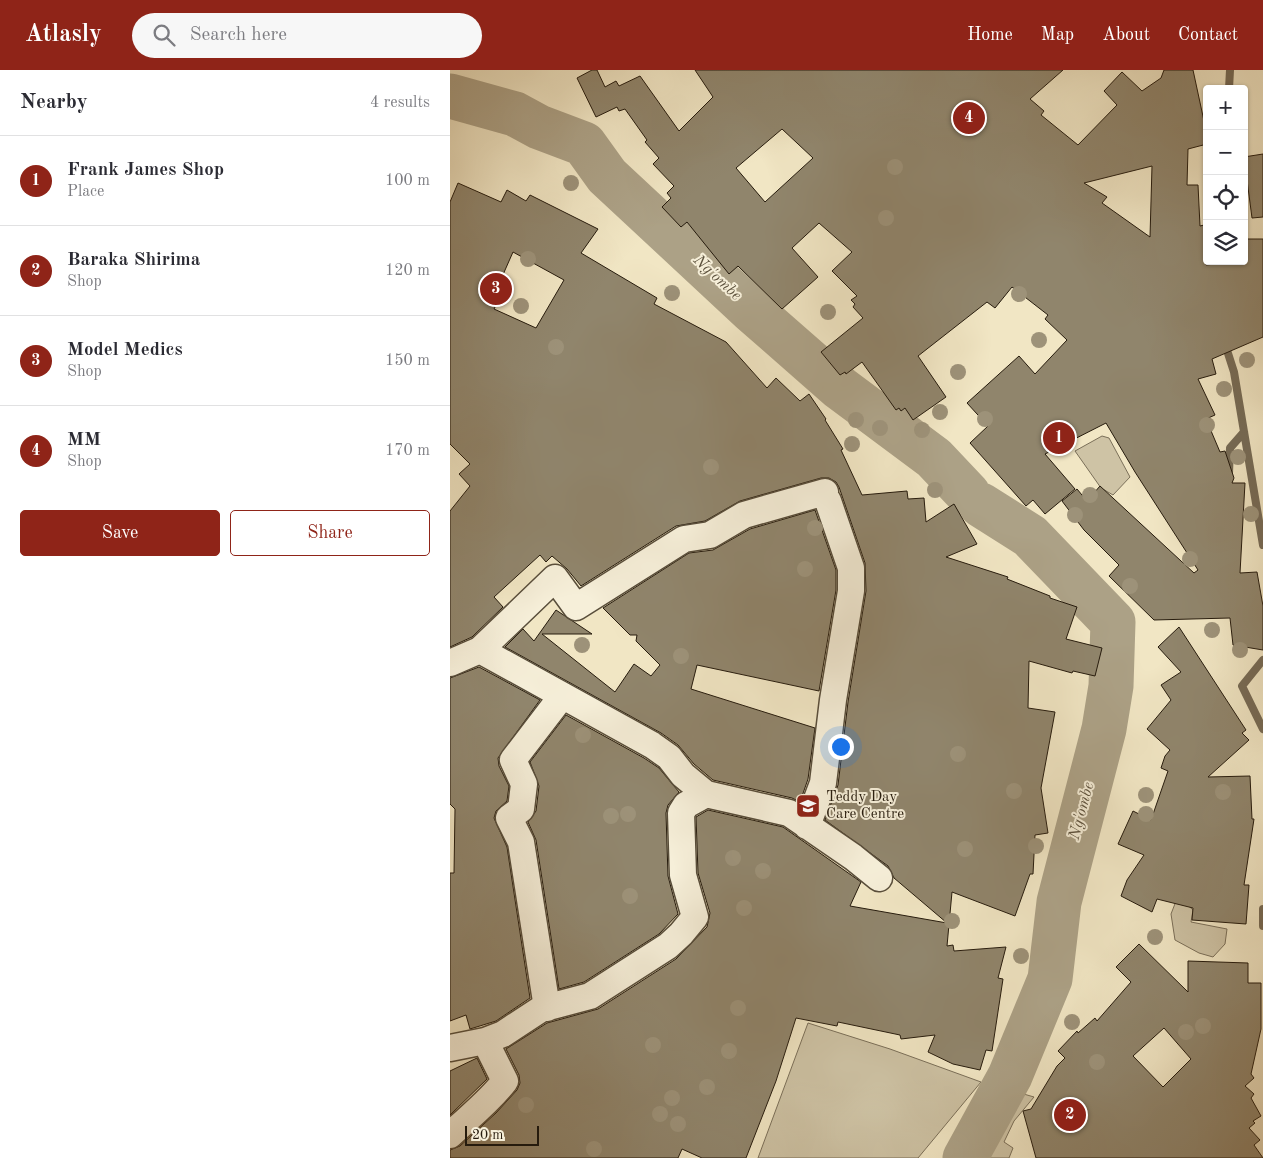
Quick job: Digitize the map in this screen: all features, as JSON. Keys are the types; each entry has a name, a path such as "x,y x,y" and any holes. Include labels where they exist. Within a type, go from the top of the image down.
{"street":[{"path":"450,663 480,650 555,578 576,607 684,539 710,535 744,514 826,497 851,568 851,591 833,700 823,783 807,826"},
{"path":"480,650 652,745 669,757 683,775 706,794 789,813 854,857 878,878"},
{"path":"547,1008 521,842 509,818 521,809 524,784 514,760 562,696"},
{"path":"450,1048 485,1041 503,1034 541,1009 590,996 668,946 681,934 695,917 683,875 681,813 686,805 706,794"},
{"path":"450,1135 467,1118 486,1105 505,1081 485,1041"}],"shaded area":[{"path":"1102,436 1109,438 1130,477 1113,495 1101,488 1075,451"},
{"path":"1178,896 1193,910 1191,922 1227,929 1225,944 1213,957 1199,953 1175,940 1171,914"},
{"path":"808,1023 890,1049 981,1082 918,1158 758,1158"},
{"path":"996,1086 1034,1097 1014,1121 1004,1142 1013,1148 1009,1158 960,1158 974,1124"}],"building":[{"path":"592,70 597,70 605,87 616,81 619,86 640,76 679,131 713,97 695,70 1063,70 1030,99 1044,111 1041,115 1078,145 1117,105 1104,91 1122,72 1142,91 1161,78 1164,70 1193,70 1203,116 1203,145 1188,149 1187,185 1198,185 1200,226 1203,225 1203,265 1248,265 1248,239 1263,239 1263,337 1212,359 1216,374 1198,379 1215,415 1206,419 1220,452 1225,451 1234,478 1232,483 1245,483 1240,573 1257,572 1263,606 1263,650 1233,645 1230,618 1154,620 1109,576 1119,565 1084,530 1062,501 1077,489 1087,501 1100,486 1194,573 1198,570 1106,423 1045,454 1075,489 1045,514 1033,500 1026,506 970,443 988,426 967,403 1019,356 1035,374 1067,340 1045,319 1048,315 1012,287 995,308 987,302 918,356 946,397 913,420 905,408 901,411 899,408 896,410 862,362 846,374 845,372 840,375 821,352 863,318 853,307 855,304 851,300 857,296 832,271 852,252 819,223 792,248 818,277 782,309 738,266 729,274 687,222 681,227 662,207 671,198 667,193 674,186 653,164 659,158 645,142 647,140 625,109 619,111 617,107 596,117 577,78","holes":["782,129 813,158 765,202 736,168","1152,166 1150,237 1102,203 1107,197 1084,183"]},
{"path":"1263,154 1263,217 1252,218 1248,188 1248,156"},
{"path":"458,183 501,202 507,190 526,201 530,195 598,229 581,253 657,298 654,304 726,342 767,388 776,378 800,401 809,394 843,449 841,450 862,495 907,491 908,499 924,498 926,522 954,504 977,544 946,557 1008,577 1007,579 1050,596 1050,598 1077,607 1066,639 1102,648 1095,676 1073,671 1072,673 1029,661 1028,708 1055,712 1041,788 1048,833 1035,835 1033,874 1030,874 1015,916 952,892 947,946 953,945 954,951 1006,947 998,978 1003,979 992,1051 986,1050 980,1070 953,1064 928,1052 935,1035 901,1039 900,1035 838,1022 837,1026 796,1018 776,1081 746,1158 702,1158 682,1149 678,1158 450,1158 450,1150 460,1146 496,1113 517,1090 520,1083 519,1075 506,1049 547,1023 598,1009 676,959 707,927 710,913 698,873 696,817 708,810 783,827 861,882 850,906 947,923 894,878 888,866 825,820 838,785 848,702 866,591 865,563 839,487 836,482 829,478 821,478 740,501 705,521 676,526 581,586 567,569 552,556 546,562 540,555 494,597 503,607 472,637 450,647 450,511 470,486 459,474 470,464 450,444 450,202","holes":["513,252 564,280 536,328 494,309 504,290 498,286"]},
{"path":"815,510 836,570 836,590 819,691 697,665 691,689 815,728 808,779 800,802 792,798 713,780 694,764 678,745 661,733 505,647 523,629 534,641 556,610 592,634 542,634 615,692 634,664 651,676 660,665 636,641 637,635 630,635 603,608 689,553 713,550 750,529"},
{"path":"1179,627 1246,730 1242,733 1249,740 1208,777 1250,776 1252,819 1254,819 1244,885 1249,885 1246,924 1192,920 1193,908 1157,899 1152,912 1121,896 1127,880 1144,855 1118,844 1133,811 1151,820 1168,771 1161,768 1165,756 1170,750 1147,729 1171,700 1161,685 1181,672 1158,647"},
{"path":"479,667 540,700 498,758 499,766 509,786 507,801 496,811 494,818 507,847 530,998 496,1021 470,1029 466,1015 450,1021 450,873 454,873 455,809 450,804 450,678"},
{"path":"566,715 659,768 679,792 668,805 666,813 668,876 678,914 659,934 584,982 559,989 536,840 528,822 536,811 539,786 530,762"},
{"path":"1139,944 1188,992 1188,961 1248,963 1248,983 1261,983 1261,1029 1251,1074 1254,1078 1245,1086 1254,1094 1251,1098 1261,1116 1253,1121 1255,1123 1249,1128 1260,1140 1254,1145 1263,1158 1036,1158 1023,1111 1031,1109 1057,1066 1065,1058 1058,1051 1077,1031 1078,1033 1095,1018 1097,1021 1131,982 1116,967","holes":["1164,1028 1191,1059 1163,1087 1133,1056"]},
{"path":"477,1058 487,1079 450,1115 450,1071"}],"waterway":[{"path":"1229,85 1230,70"},
{"name":"Ng'ombe","path":"450,96 515,114 539,127 584,144 607,176 751,310 840,388 934,458 968,494"},
{"path":"1225,344 1234,372 1263,545"},
{"path":"1229,473 1230,448 1244,432"},
{"name":"Ng'ombe","path":"965,1158 1010,1076 1050,979 1059,902 1104,729 1111,686 1113,622 1030,536 981,505"},
{"path":"1263,660 1242,686 1263,729"},
{"path":"1263,909 1263,926"}],"place":[{"name":"MM","path":"969,118"},
{"name":"Model Medics","path":"496,289"},
{"name":"Frank James Shop","path":"1059,438"},
{"name":"Teddy Day Care Centre","path":"808,806"},
{"name":"Baraka Shirima","path":"1070,1115"}]}
